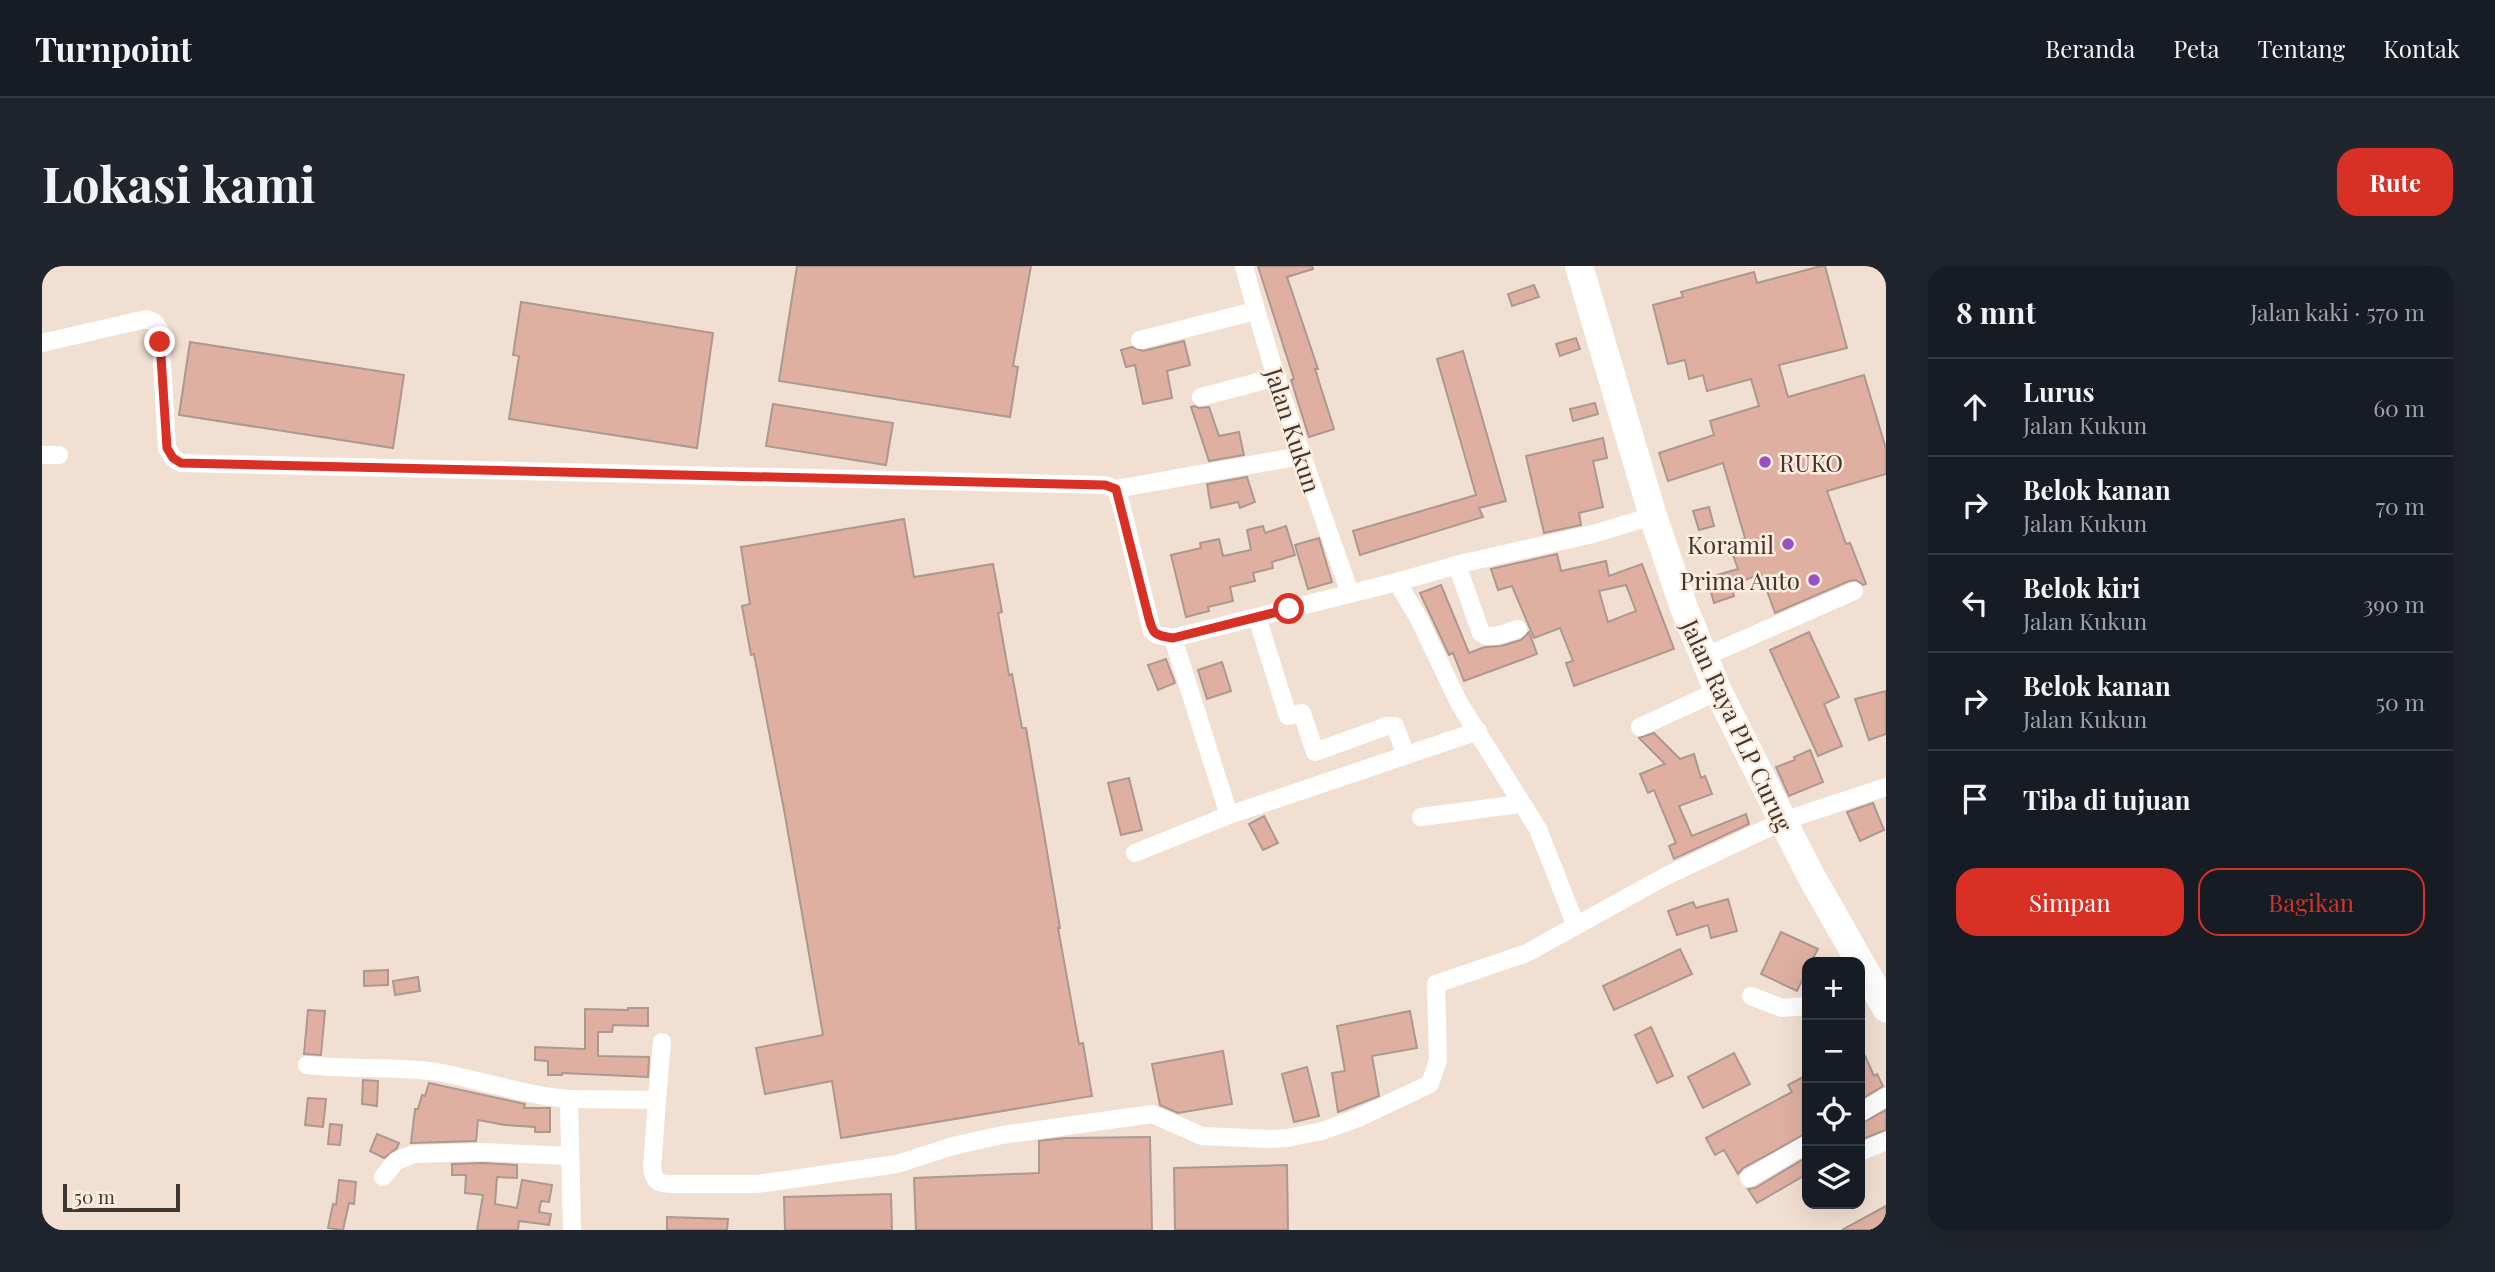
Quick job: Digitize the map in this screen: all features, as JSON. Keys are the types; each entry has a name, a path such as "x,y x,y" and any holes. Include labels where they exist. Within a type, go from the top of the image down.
{"main road":[{"name":"Jalan Raya PLP Curug","path":"1579,266 1653,516 1684,608 1718,691 1853,957"},
{"name":"Jalan Raya PLP Curug","path":"1865,980 1886,1008"}],"street":[{"name":"Jalan Kukun","path":"1244,266 1255,311 1301,456 1350,593"},
{"path":"1140,340 1255,311"},
{"path":"42,343 146,318 155,322 160,331 167,448 173,458 181,463 1090,484 1116,489 1301,456"},
{"path":"1201,397 1276,377"},
{"path":"1116,489 1152,631 1157,635 1173,638 1457,565 1593,534 1653,516"},
{"path":"1457,565 1481,633 1492,637 1518,629"},
{"path":"1397,582 1418,617 1459,704 1538,829 1576,926"},
{"path":"1703,652 1713,653 1854,591"},
{"path":"1256,617 1288,716 1302,713 1315,752 1387,726 1395,726 1406,755"},
{"path":"1173,638 1229,815"},
{"path":"1640,727 1718,691"},
{"path":"1135,853 1229,815 1478,732"},
{"path":"662,1042 652,1169 654,1179 659,1183 757,1184 897,1164 953,1146 1002,1135 1152,1114 1202,1136 1269,1139 1322,1131 1358,1118 1430,1084 1438,1060 1436,985 1527,953 1666,876 1783,821 1886,787"},
{"path":"1420,817 1520,804"},
{"path":"1751,996 1782,1008 1802,1006"},
{"path":"307,1065 343,1069 416,1070 542,1097 657,1100"},
{"path":"1865,1110 1886,1097"},
{"path":"569,1099 572,1230"},
{"path":"1865,1150 1886,1140"},
{"path":"1749,1178 1804,1146"},
{"path":"383,1177 396,1161 414,1154 482,1152 569,1156"}],"building":[{"path":"797,266 1031,266 1013,366 1018,367 1010,417 779,381"},
{"path":"1258,266 1312,266 1313,269 1287,277 1318,369 1315,369 1334,429 1309,437 1291,380 1294,379"},
{"path":"1825,266 1847,348 1779,365 1788,397 1864,375 1886,449 1886,474 1827,491 1846,544 1850,543 1866,584 1856,580 1849,581 1775,613 1761,574 1731,585 1734,596 1714,603 1707,578 1738,569 1729,544 1745,538 1723,463 1668,481 1659,453 1714,435 1710,421 1759,406 1751,379 1707,391 1703,375 1689,379 1685,360 1668,364 1653,305 1683,297 1681,292 1754,272 1757,283"},
{"path":"1534,285 1539,297 1512,306 1508,294"},
{"path":"521,302 713,333 697,448 509,419 519,356 513,355"},
{"path":"1576,338 1580,349 1560,356 1556,344"},
{"path":"1184,341 1190,365 1167,371 1172,398 1143,404 1135,365 1126,367 1121,350 1132,347 1143,351"},
{"path":"190,342 404,375 393,448 179,415"},
{"path":"1463,351 1506,501 1479,508 1483,517 1360,555 1353,531 1476,495 1437,359"},
{"path":"1595,403 1598,414 1573,421 1570,409"},
{"path":"773,404 893,423 886,465 766,446"},
{"path":"1191,407 1209,407 1219,436 1239,432 1244,455 1209,461"},
{"path":"1603,438 1607,458 1593,461 1603,507 1579,513 1581,525 1544,533 1526,456"},
{"path":"1247,477 1255,502 1240,508 1238,502 1211,508 1207,484"},
{"path":"1709,507 1714,526 1699,530 1693,511"},
{"path":"904,519 914,577 993,564 1009,675 1012,674 1022,728 1026,728 1058,928 1079,1044 1083,1043 1092,1096 841,1138 832,1081 765,1094 756,1048 823,1035 785,815 742,606 750,604 741,547"},
{"path":"1263,526 1265,533 1286,526 1295,555 1272,562 1273,568 1253,573 1255,581 1230,587 1233,601 1208,607 1209,611 1186,617 1171,555 1201,548 1200,543 1219,539 1223,556 1251,550 1247,530"},
{"path":"1319,538 1332,582 1308,589 1295,545"},
{"path":"1557,554 1561,571 1606,561 1609,576 1642,564 1674,649 1574,686 1566,663 1573,661 1560,628 1534,638 1512,586 1498,590 1491,569","holes":["1626,585 1636,611 1608,622 1599,591"]},
{"path":"1441,585 1469,653 1521,640 1529,632 1537,654 1464,681 1453,653 1449,655 1420,593"},
{"path":"1809,632 1839,697 1824,704 1842,746 1818,756 1770,650"},
{"path":"1166,659 1175,683 1158,690 1148,665"},
{"path":"1222,662 1231,691 1207,699 1198,670"},
{"path":"1886,691 1886,734 1869,740 1855,699"},
{"path":"1654,733 1680,759 1694,754 1701,778 1705,776 1712,794 1679,806 1692,836 1746,814 1749,824 1674,859 1669,846 1676,843 1654,790 1648,793 1640,774 1665,764 1639,738"},
{"path":"1810,750 1823,782 1789,796 1776,767 1795,760 1794,757"},
{"path":"1129,778 1142,830 1121,835 1108,783"},
{"path":"1873,803 1884,830 1860,841 1847,812"},
{"path":"1264,816 1278,843 1263,850 1249,824"},
{"path":"1728,899 1737,931 1711,938 1708,925 1677,935 1668,911 1693,902 1696,908"},
{"path":"1781,932 1818,949 1814,957 1802,957 1802,980 1797,991 1761,974"},
{"path":"1680,949 1692,974 1614,1010 1603,986"},
{"path":"388,970 388,985 364,986 364,971"},
{"path":"418,977 420,991 395,995 393,981"},
{"path":"648,1008 648,1026 613,1025 612,1032 598,1032 598,1056 649,1057 648,1077 562,1073 548,1075 548,1061 535,1060 535,1047 585,1049 585,1009"},
{"path":"308,1010 325,1011 321,1055 304,1054"},
{"path":"1410,1011 1417,1048 1372,1056 1379,1096 1338,1112 1332,1073 1345,1071 1337,1026"},
{"path":"1651,1027 1673,1076 1657,1083 1635,1035"},
{"path":"1223,1051 1232,1104 1178,1113 1160,1105 1152,1064"},
{"path":"1734,1053 1750,1084 1703,1108 1688,1077"},
{"path":"1865,1056 1874,1076 1877,1074 1883,1086 1865,1097"},
{"path":"1307,1067 1319,1116 1294,1122 1282,1074"},
{"path":"1802,1078 1802,1136 1743,1168 1738,1174 1724,1150 1715,1155 1706,1138 1792,1092 1788,1085"},
{"path":"363,1080 378,1081 377,1106 362,1104"},
{"path":"429,1083 525,1104 524,1108 550,1108 550,1132 535,1132 535,1127 478,1120 476,1141 411,1143 415,1109 418,1109 422,1095 425,1096"},
{"path":"308,1098 326,1099 323,1127 305,1125"},
{"path":"1886,1110 1886,1130 1865,1138 1865,1121"},
{"path":"330,1124 342,1125 340,1145 328,1144"},
{"path":"377,1134 399,1143 397,1148 384,1158 370,1151"},
{"path":"1150,1137 1152,1230 916,1230 914,1178 1039,1173 1039,1141"},
{"path":"1802,1160 1802,1177 1757,1203 1748,1189 1755,1188"},
{"path":"452,1164 517,1165 517,1178 497,1177 495,1204 517,1208 522,1180 552,1185 549,1202 541,1201 539,1212 551,1214 549,1225 519,1221 518,1230 477,1230 483,1195 465,1193 466,1175 452,1175"},
{"path":"1287,1165 1288,1230 1175,1230 1174,1168"},
{"path":"339,1180 356,1182 354,1204 349,1203 343,1230 328,1228 333,1204 336,1205"},
{"path":"891,1194 892,1230 785,1230 784,1197"},
{"path":"1886,1206 1886,1230 1842,1230"},
{"path":"667,1217 728,1219 727,1230 667,1230"}],"place":[{"name":"RUKO","path":"1765,462"},
{"name":"Koramil","path":"1788,544"},
{"name":"Prima Auto","path":"1814,580"}],"route":[{"path":"160,342 167,448 173,458 181,463 1105,485 1116,489 1152,631 1157,635 1173,638 1289,609"}]}
